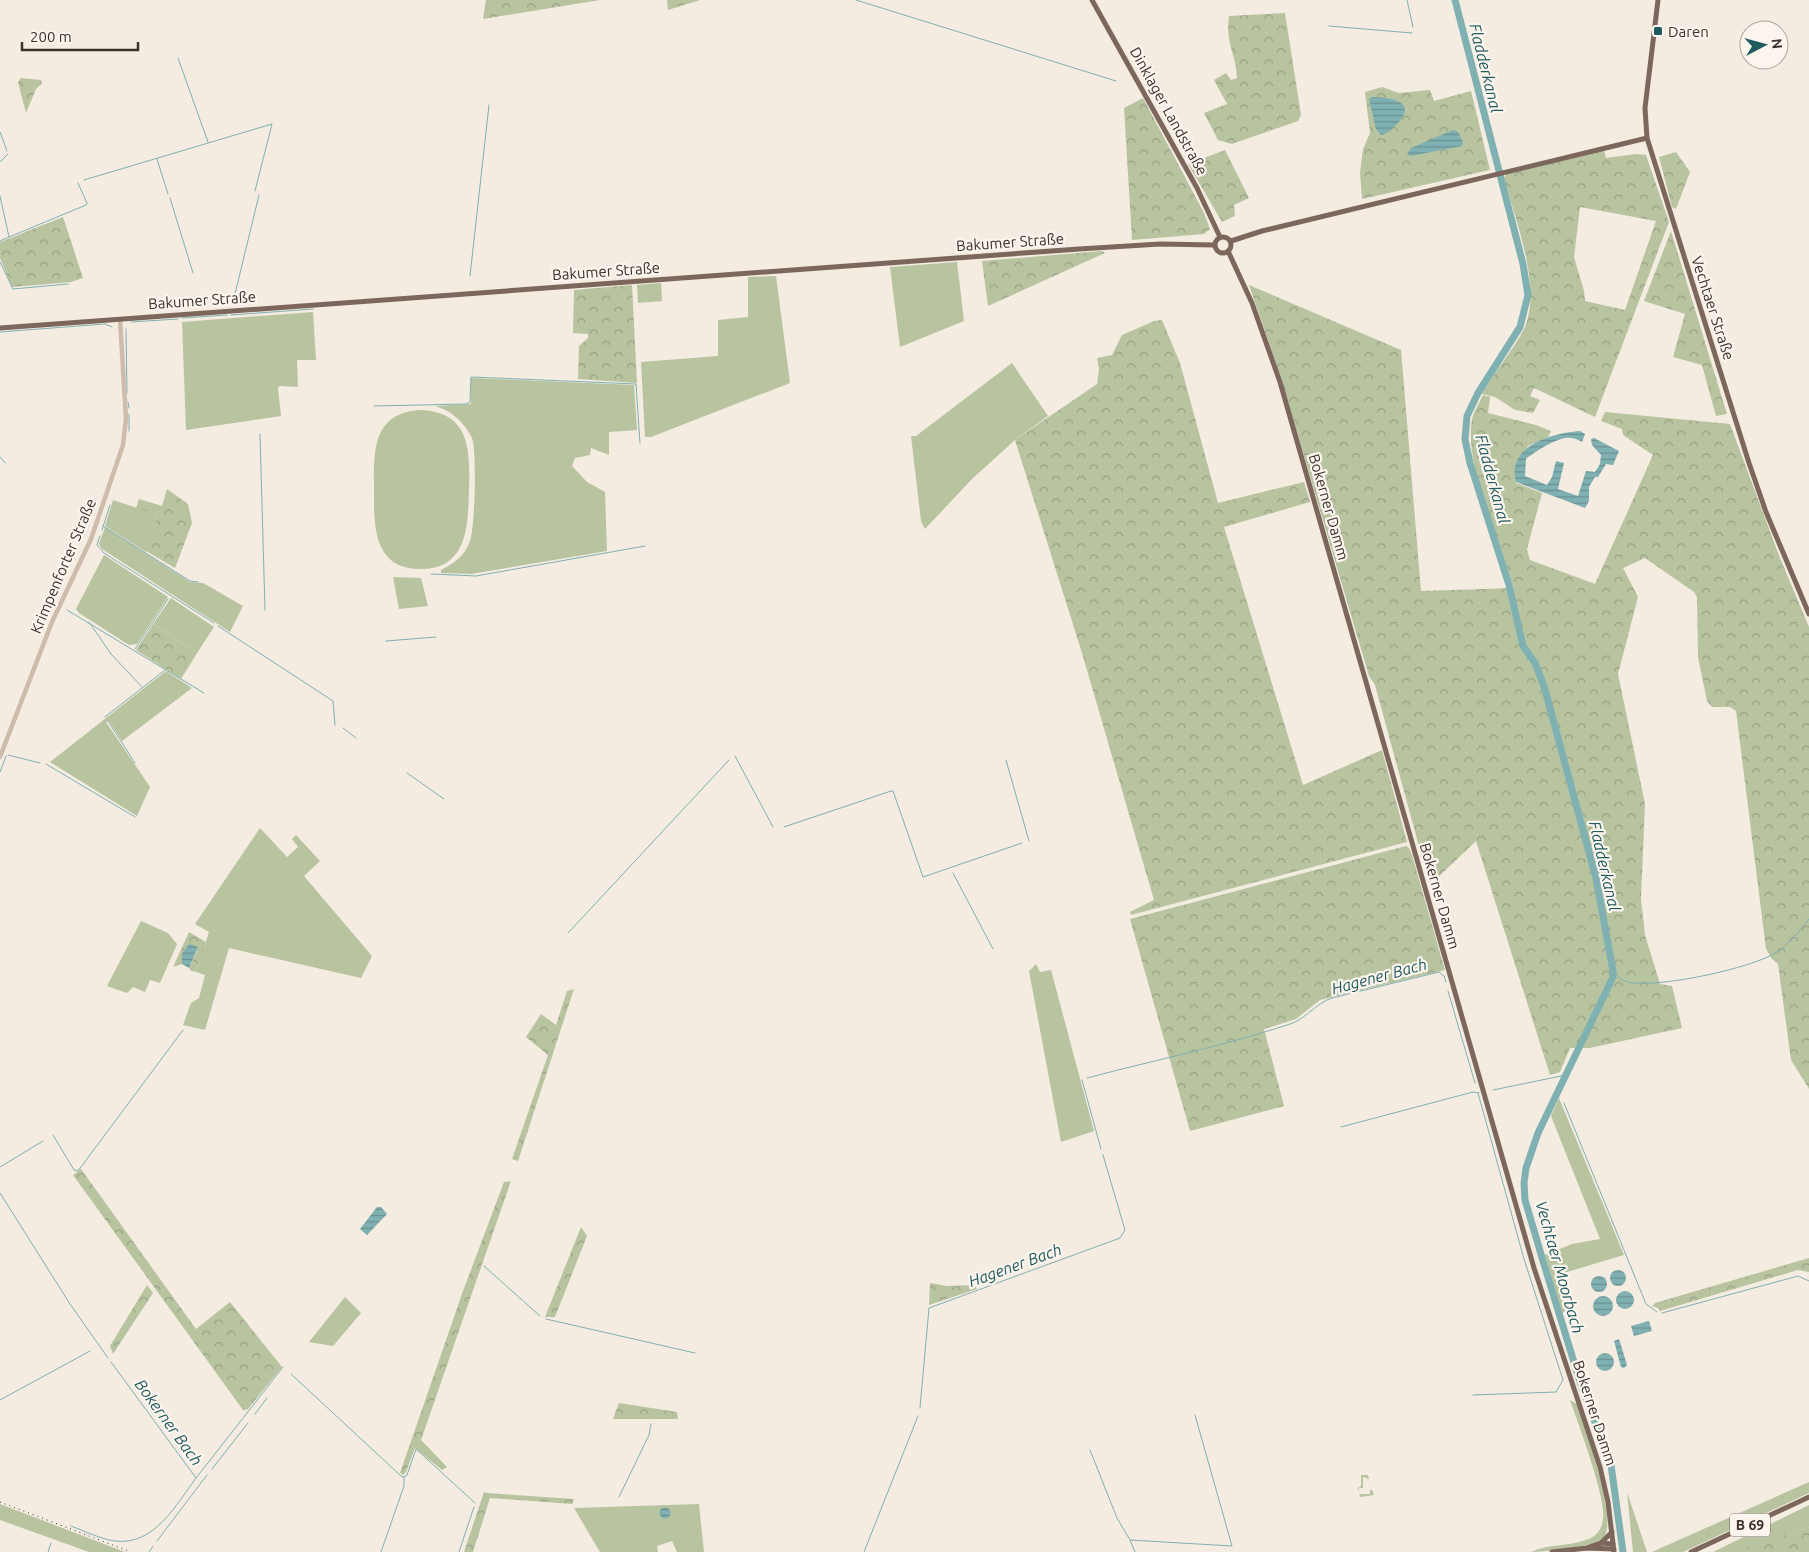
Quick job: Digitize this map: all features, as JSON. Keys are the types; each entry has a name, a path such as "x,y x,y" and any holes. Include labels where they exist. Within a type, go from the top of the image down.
{"main road":[{"name":"Dinklager Landstraße","path":"1092,0 1197,188 1220,236"},
{"name":"Vechtaer Straße","path":"1658,0 1645,108 1647,138 1749,463 1809,614"},
{"path":"1231,241 1262,231 1647,138"},
{"path":"1220,236 1231,241 1228,252 1218,251 1214,245 1220,236"},
{"name":"Bakumer Straße","path":"0,328 1142,245 1214,245"},
{"name":"Bokerner Damm","path":"1228,252 1252,303 1280,382 1534,1268 1600,1467 1608,1502 1613,1548"},
{"name":"B 69","path":"1691,1552 1809,1497"},
{"path":"1587,1548 1601,1543 1612,1532"},
{"path":"1601,1543 1613,1548"},
{"path":"1552,1552 1587,1548 1613,1548"}],"street":[{"name":"Krimpenforter Straße","path":"0,757 52,622 92,539 123,445 126,419 120,319"}],"green space":[{"path":"486,0 600,0 483,19"},
{"path":"667,0 700,0 668,10"},
{"path":"1285,13 1301,115 1298,121 1232,144 1218,140 1204,113 1227,104 1214,80 1226,73 1231,80 1237,78 1228,34 1229,16"},
{"path":"21,78 41,80 42,83 36,89 26,113 18,82"},
{"path":"1382,87 1399,93 1430,90 1434,101 1471,91 1490,170 1362,199 1360,173 1363,149 1370,133 1365,92","holes":["1372,97 1398,101 1406,111"]},
{"path":"1143,98 1204,213 1210,229 1204,234 1132,240 1124,108"},
{"path":"1225,150 1249,198 1234,205 1235,216 1222,222 1188,164"},
{"path":"1604,150 1606,158 1636,154 1646,155 1669,222 1595,417 1534,388 1530,396 1540,400 1533,413 1515,410 1495,397 1482,394 1522,333 1528,316 1530,297 1526,256 1504,178 1506,174","holes":["1580,207 1656,221 1625,310 1585,301 1574,257"]},
{"path":"1676,152 1690,172 1676,209 1672,207 1659,157"},
{"path":"63,217 83,278 71,282 12,287 0,258 0,242"},
{"path":"1671,231 1727,414 1716,416 1702,365 1673,357 1685,314 1644,301"},
{"path":"1102,251 1105,253 988,306 982,261"},
{"path":"957,262 964,321 900,347 890,267"},
{"path":"776,276 790,383 651,437 645,437 641,362 718,356 718,320 748,317 748,277"},
{"path":"661,283 662,301 638,303 637,285"},
{"path":"632,285 637,383 578,379 579,346 588,338 588,334 573,333 574,290"},
{"path":"1249,285 1401,350 1421,591 1514,588 1484,502 1472,454 1471,433 1473,416 1483,395 1490,397 1488,413 1536,425 1551,431 1548,437 1528,446 1516,483 1542,493 1527,549 1530,560 1595,584 1653,455 1623,435 1622,429 1601,421 1605,412 1730,424 1780,558 1809,627 1809,1089 1791,1060 1778,964 1772,959 1766,949 1736,711 1730,707 1712,707 1707,701 1698,657 1697,597 1694,592 1645,558 1623,568 1638,597 1618,674 1645,804 1641,899 1645,935 1660,984 1672,986 1682,1028 1590,1048 1570,1048 1560,1072 1550,1075 1476,841 1432,883 1429,883 1375,685 1369,676 1281,378"},
{"path":"313,312 316,360 297,360 298,387 280,386 278,388 281,416 186,430 182,322"},
{"path":"1162,320 1180,363 1218,503 1304,482 1310,502 1224,527 1303,785 1382,750 1407,842 1131,915 1130,912 1154,900 1082,653 1015,440 1097,384 1099,369 1097,358 1112,355 1122,335 1154,321"},
{"path":"1012,363 1048,416 1015,440 972,479 925,529 921,521 911,436 916,436"},
{"path":"471,378 634,385 637,430 609,432 609,455 591,448 590,455 575,458 572,466 587,482 605,492 607,551 471,574 441,573 441,570 462,555 470,541 475,472 472,438 457,418 435,406 471,404"},
{"path":"422,410 438,413 450,418 459,427 467,449 469,476 468,517 462,543 448,562 436,567 420,569 404,567 393,561 384,553 379,542 374,516 374,461 379,436 385,426 393,418 406,412"},
{"path":"167,489 188,504 192,523 175,568 146,551 158,515 136,508 139,499 162,506"},
{"path":"113,500 158,515 146,552 105,526"},
{"path":"105,527 190,582 203,583 243,606 230,632 102,549 99,544"},
{"path":"104,555 168,597 137,644 129,645 79,613 76,609"},
{"path":"393,577 421,578 428,606 399,609"},
{"path":"171,598 214,627 197,653 153,624"},
{"path":"153,624 197,653 181,679 136,650"},
{"path":"166,671 192,688 122,741 109,721 106,722 150,787 137,816 50,762"},
{"path":"260,828 287,857 298,847 292,839 296,835 320,861 304,876 372,956 361,978 229,948 205,1030 183,1025 191,1003 199,998 205,975 196,972 209,932 195,924"},
{"path":"1406,846 1412,855 1445,970 1320,1000 1296,1019 1264,1029 1284,1106 1190,1131 1130,919"},
{"path":"141,921 168,933 177,944 160,983 150,980 145,992 133,987 127,993 107,986"},
{"path":"189,932 206,942 196,972 191,971 189,968 197,951 182,954 182,964 173,967"},
{"path":"1036,964 1040,972 1051,970 1094,1131 1061,1142 1029,971"},
{"path":"574,989 518,1161 512,1159 548,1055 526,1037 541,1014 556,1025 567,991"},
{"path":"1559,1098 1624,1255 1557,1275 1566,1311 1562,1313 1545,1255 1572,1244 1600,1239 1551,1116"},
{"path":"81,1169 196,1329 230,1302 282,1367 248,1409 243,1410 73,1175"},
{"path":"511,1181 421,1440 447,1467 442,1470 415,1448 406,1472 403,1475 400,1473 463,1291 504,1182"},
{"path":"581,1227 587,1236 555,1317 545,1317"},
{"path":"1809,1258 1809,1272 1798,1270 1660,1311 1652,1306 1655,1303"},
{"path":"930,1283 947,1286 974,1285 977,1289 929,1305"},
{"path":"147,1285 153,1293 113,1354 110,1346"},
{"path":"345,1297 361,1313 333,1346 309,1342"},
{"path":"1570,1400 1577,1404 1593,1452 1604,1496 1607,1530 1602,1540 1597,1542 1568,1548 1531,1552 1546,1547 1584,1541 1596,1535 1602,1522 1601,1496"},
{"path":"619,1403 677,1412 678,1419 613,1419"},
{"path":"1361,1475 1368,1475 1369,1479 1363,1477 1363,1488 1359,1488 1359,1492 1358,1488 1361,1486"},
{"path":"1809,1482 1809,1493 1683,1552 1652,1552"},
{"path":"1370,1490 1372,1490 1374,1495 1360,1497 1359,1494 1370,1494"},
{"path":"484,1492 574,1499 572,1504 490,1498 473,1552 464,1552"},
{"path":"1627,1492 1647,1552 1633,1552"},
{"path":"0,1504 125,1552 89,1552 0,1520"},
{"path":"699,1504 704,1552 677,1552 672,1541 657,1546 658,1552 600,1552 574,1508"},
{"path":"1809,1505 1809,1527 1737,1552 1713,1552"},
{"path":"1809,1527 1809,1552 1737,1552 1746,1548"}],"water":[{"path":"1372,97 1387,98 1400,102 1405,110 1403,117 1397,124 1381,135 1376,129 1369,99"},
{"path":"1453,130 1458,132 1463,142 1462,146 1410,156 1407,154 1411,148"},
{"path":"1580,431 1585,434 1582,442 1572,438 1560,439 1526,459 1525,476 1547,485 1552,477 1556,461 1564,463 1558,489 1578,496 1586,471 1595,472 1600,464 1601,455 1592,445 1591,439 1594,438 1619,451 1613,465 1606,464 1589,487 1589,501 1585,508 1516,482 1515,470 1518,459 1524,451 1545,439"},
{"path":"189,944 198,947 189,968 182,964 182,954"},
{"path":"377,1207 381,1207 387,1214 367,1235 360,1229"},
{"path":"1618,1270 1624,1272 1626,1278 1624,1284 1618,1286 1612,1284 1610,1278 1612,1272"},
{"path":"1599,1276 1605,1278 1607,1284 1605,1290 1599,1292 1593,1290 1591,1284 1593,1278"},
{"path":"1621,1291 1629,1291 1634,1296 1632,1307 1621,1309 1616,1304 1616,1296"},
{"path":"1603,1296 1610,1299 1613,1306 1610,1313 1603,1316 1596,1313 1593,1306 1596,1299"},
{"path":"1649,1321 1652,1331 1634,1336 1631,1326"},
{"path":"1619,1339 1627,1365 1624,1368 1621,1367 1614,1341"},
{"path":"1605,1353 1611,1356 1614,1362 1611,1368 1605,1371 1599,1368 1596,1362 1599,1356"},
{"path":"665,1507 671,1513 665,1519 659,1513"}],"waterway":[{"path":"856,0 1116,81"},
{"path":"1407,0 1413,27"},
{"name":"Fladderkanal","path":"1455,0 1523,264 1528,295 1520,327 1478,393 1467,416 1465,439 1470,463 1509,585 1523,646 1535,663 1544,686 1596,878 1613,971 1613,977 1538,1133 1526,1168 1524,1183 1525,1200 1581,1385 1611,1465 1623,1552"},
{"path":"1329,26 1412,33"},
{"path":"178,58 208,142"},
{"path":"470,276 489,105"},
{"path":"84,180 272,124 255,191"},
{"path":"0,132 7,151"},
{"path":"0,162 8,154"},
{"path":"157,159 168,194"},
{"path":"0,196 9,237 86,205 87,203 78,183"},
{"path":"234,298 259,195"},
{"path":"170,198 193,273"},
{"path":"0,241 9,237"},
{"path":"0,262 13,289 68,284"},
{"path":"231,315 313,309"},
{"path":"182,318 227,315"},
{"path":"131,322 178,319"},
{"path":"0,332 105,324 112,327"},
{"path":"126,329 127,393"},
{"path":"374,406 466,404 470,402 471,377 636,384 640,443"},
{"path":"128,402 129,408"},
{"path":"129,414 129,431"},
{"path":"260,434 265,610"},
{"path":"0,457 5,463"},
{"path":"102,530 110,505"},
{"path":"103,526 190,581 198,582"},
{"path":"100,536 97,545 104,553 214,623"},
{"path":"431,574 476,576 645,546"},
{"path":"135,649 168,599"},
{"path":"67,610 204,693"},
{"path":"89,622 111,654 142,687"},
{"path":"218,626 333,701 335,725"},
{"path":"386,641 436,637"},
{"path":"105,717 165,670"},
{"path":"108,721 135,763"},
{"path":"343,728 356,738"},
{"path":"8,755 40,763"},
{"path":"0,772 6,756"},
{"path":"735,756 773,827"},
{"path":"568,933 729,760"},
{"path":"1006,760 1029,841"},
{"path":"46,764 135,817"},
{"path":"407,773 444,799"},
{"path":"784,827 893,791 923,877 1022,843"},
{"path":"953,873 993,949"},
{"path":"1613,971 1624,981 1659,983 1704,976 1727,970 1765,958 1777,952 1790,941 1809,919"},
{"name":"Hagener Bach","path":"1087,1078 1215,1046 1290,1024 1301,1019 1321,1003 1332,998 1439,972 1444,976 1446,982"},
{"name":"Hagener Bach","path":"1448,991 1475,1083"},
{"path":"53,1135 74,1170 78,1171 183,1030"},
{"name":"Hagener Bach","path":"1493,1090 1566,1075"},
{"name":"Hagener Bach","path":"1082,1080 1101,1149"},
{"path":"1341,1127 1473,1092 1479,1093"},
{"path":"1473,1395 1556,1392 1563,1380 1524,1259 1478,1093"},
{"path":"1564,1103 1646,1304 1657,1312"},
{"path":"0,1167 43,1141"},
{"name":"Hagener Bach","path":"920,1408 929,1308 1120,1238 1125,1230 1103,1155"},
{"name":"Bokerner Bach","path":"0,1193 70,1304 108,1358"},
{"path":"484,1266 540,1316"},
{"path":"1662,1313 1798,1276 1809,1281"},
{"path":"546,1319 695,1353"},
{"path":"0,1400 90,1351"},
{"name":"Bokerner Bach","path":"111,1362 196,1478 283,1367"},
{"name":"Bokerner Bach","path":"291,1374 401,1476 407,1475 416,1449 475,1503"},
{"path":"255,1414 267,1398"},
{"path":"1135,1552 1130,1540 1232,1546 1195,1415"},
{"name":"Hagener Bach","path":"864,1552 918,1416"},
{"path":"212,1469 248,1423"},
{"path":"619,1497 649,1435 651,1424"},
{"path":"1090,1450 1117,1518 1130,1540"},
{"path":"157,1541 207,1475"},
{"path":"381,1552 404,1486 404,1477"},
{"path":"71,1526 98,1537 115,1541 129,1541 141,1537 163,1522 196,1478"},
{"path":"459,1552 474,1507"},
{"path":"48,1552 51,1543"},
{"path":"149,1552 153,1546"}],"railway":[{"path":"0,1502 131,1552"}],"place":[{"name":"Daren","path":"1658,31"}],"water label":[{"name":"Vechtaer Moorbach","path":"1560,1267"}]}
